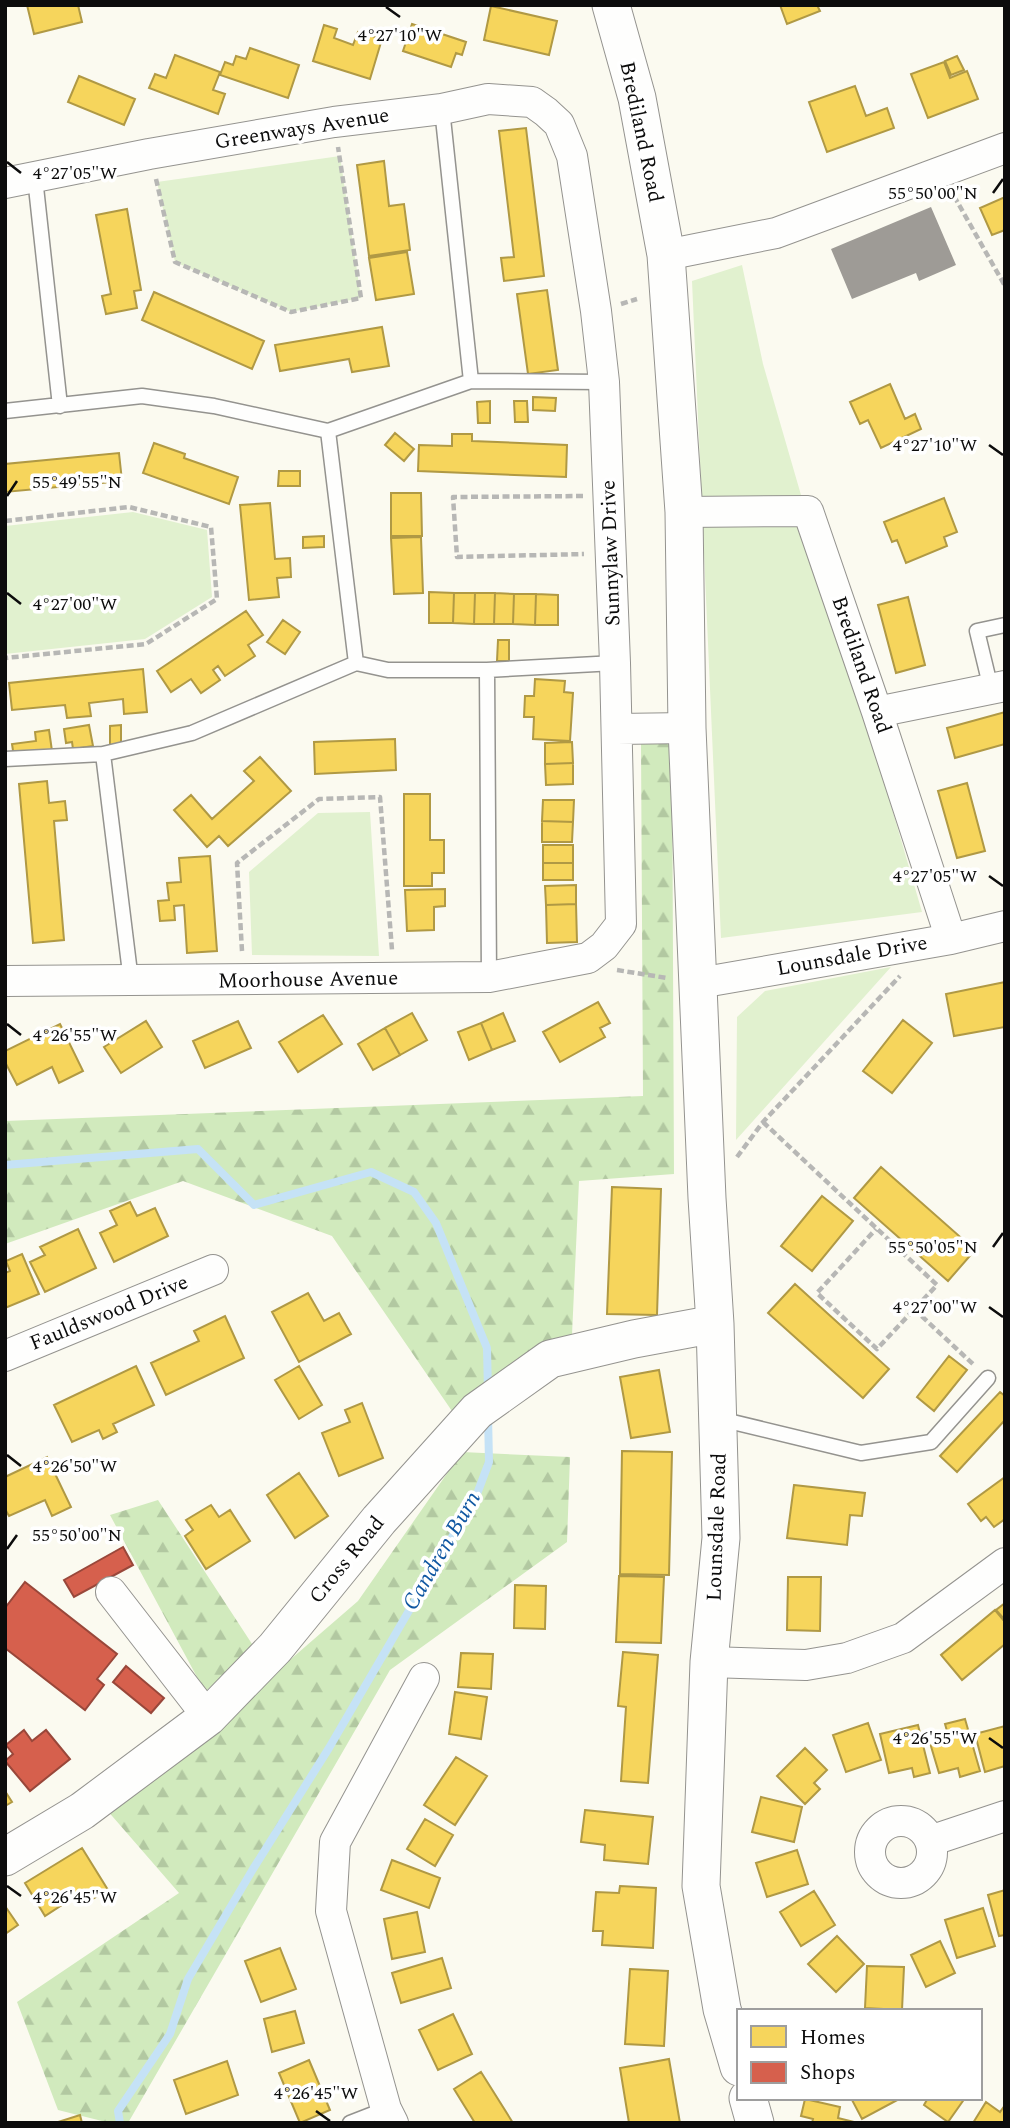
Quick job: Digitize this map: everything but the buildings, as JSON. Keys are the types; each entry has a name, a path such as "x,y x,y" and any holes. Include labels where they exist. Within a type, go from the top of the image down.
{"street":[{"name":"Brediland Road","path":"611,5 637,98 666,255 684,512 687,728 699,983"},
{"name":"Greenways Avenue","path":"5,183 149,154 334,122 442,109 488,99 532,102 547,112 559,124 572,156"},
{"path":"666,255 776,233 1005,148"},
{"name":"Sunnylaw Drive","path":"572,156 604,382 611,553 621,924 604,946"},
{"name":"Brediland Road","path":"684,512 808,511 877,712 941,941"},
{"path":"877,712 998,687"},
{"path":"617,729 687,728"},
{"name":"Lounsdale Drive","path":"699,983 941,941 1005,926"},
{"name":"Moorhouse Avenue","path":"5,981 489,977 588,958 604,946"},
{"name":"Lounsdale Road","path":"699,983 719,1418 721,1538 709,1662 701,1886 722,2009 737,2060"},
{"name":"Fauldswood Drive","path":"5,1356 213,1270"},
{"name":"Cross Road","path":"5,1857 82,1811 208,1717 275,1648 379,1520 477,1411 550,1359 634,1339 715,1324"},
{"path":"709,1662 806,1665 847,1658 903,1638 1005,1563"},
{"path":"111,1592 208,1717"},
{"path":"389,2116 331,1911 335,1842 424,1678"},
{"path":"930,1841 1005,1816"},
{"path":"748,2100 754,2123"}],"lane":[{"path":"442,109 471,381"},
{"path":"35,178 60,406"},
{"path":"5,411 142,396 214,406 328,431 471,381 604,382"},
{"path":"328,431 356,663"},
{"path":"998,687 976,631 1005,625"},
{"path":"5,759 103,754 192,733 356,663 387,670 487,670 615,663"},
{"path":"487,670 489,977"},
{"path":"103,754 131,981"},
{"path":"719,1418 861,1453 932,1442 988,1378"},
{"path":"351,2123 389,2116"}],"path":[{"path":"149,154 176,262 291,312 361,298 334,122"},
{"path":"939,171 1005,286"},
{"path":"608,496 453,497 457,557 611,553"},
{"path":"5,521 129,507 211,527 217,599 146,644 5,658"},
{"path":"244,981 237,863 319,799 380,797 394,979"},
{"path":"707,1198 763,1122 941,941"},
{"path":"604,946 606,969 699,983"},
{"path":"763,1122 937,1284 877,1349 817,1293 876,1229"},
{"path":"914,1309 988,1378"}],"green space":[{"path":"340,156 361,298 291,312 175,262 157,182"},
{"path":"742,265 763,364 922,912 721,938 692,281"},
{"path":"133,512 207,530 212,597 145,639 5,654 5,526"},
{"path":"672,740 674,1174 579,1181 572,1335 454,1414 332,1236 183,1181 5,1244 5,1121 643,1096 641,744"},
{"path":"370,812 379,956 252,955 249,872 318,813"},
{"path":"891,967 736,1140 737,1017 765,991"},
{"path":"462,1452 570,1457 567,1542 390,1670 128,2123 110,2123 58,2110 17,2002 179,1893 106,1809 239,1704 358,1601"},
{"path":"158,1500 254,1647 205,1692 110,1515"}],"waterway":[{"name":"Candren Burn","path":"5,1165 198,1149 254,1205 371,1172 414,1192 436,1223 487,1348 488,1392"},
{"name":"Candren Burn","path":"120,2123 118,2111 170,2034 188,1979 329,1748 477,1494 489,1462 488,1415"}]}
